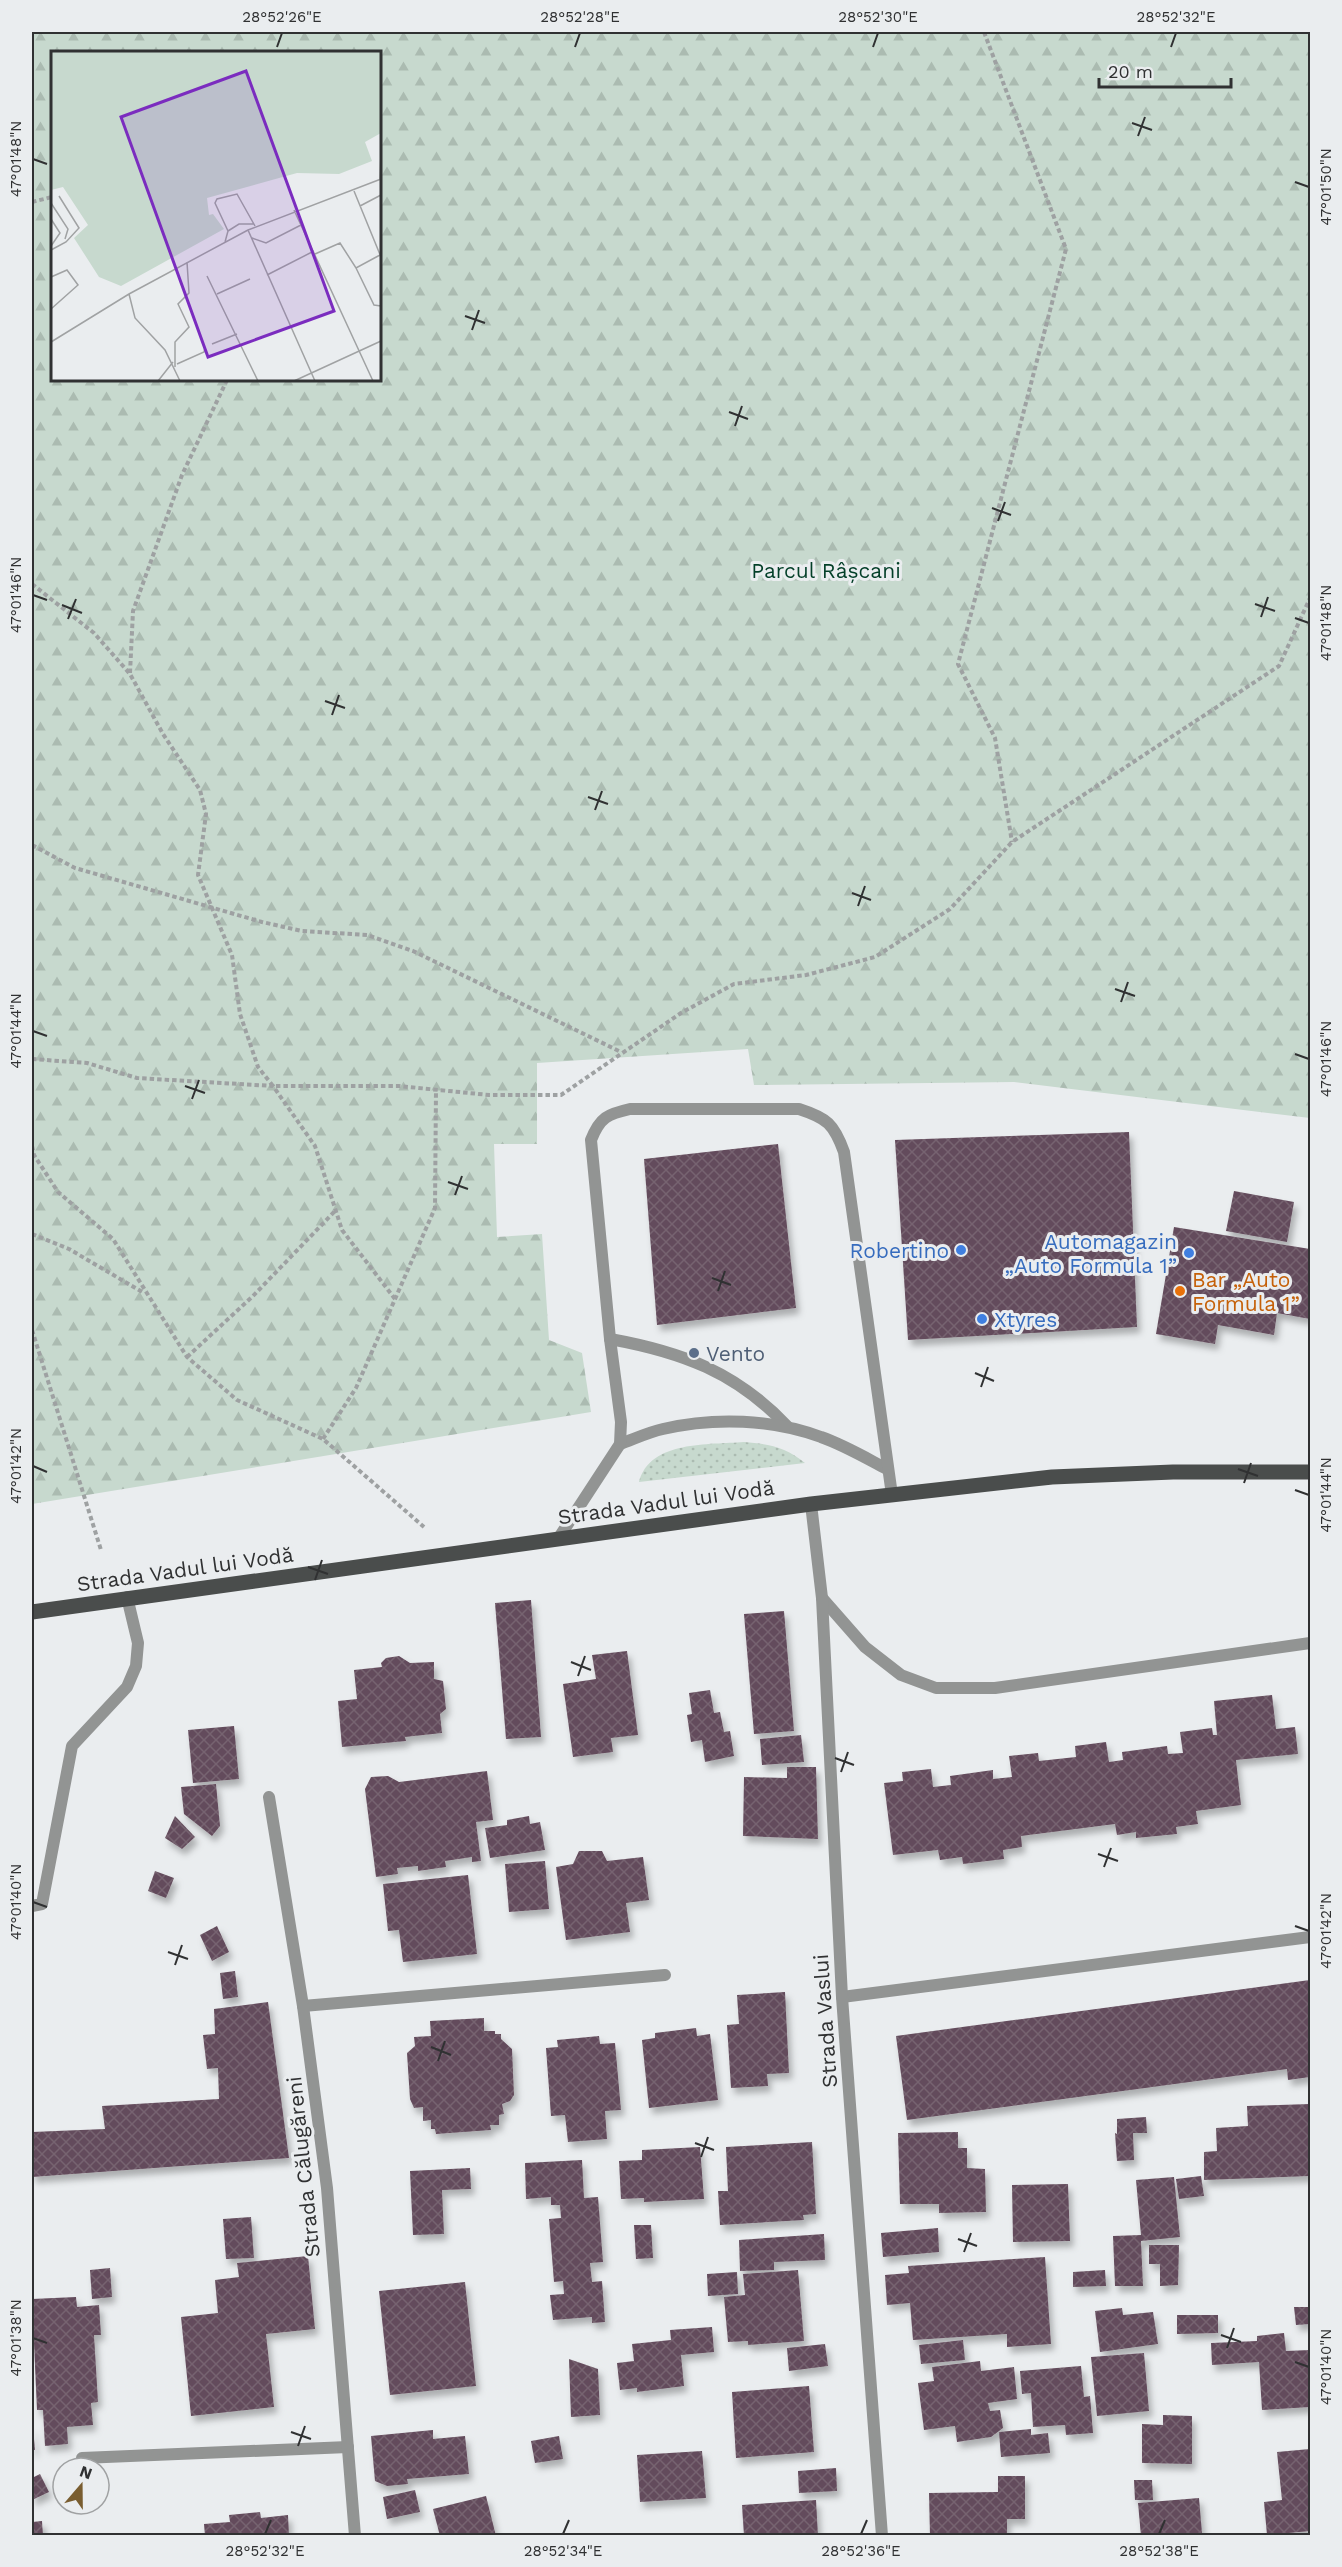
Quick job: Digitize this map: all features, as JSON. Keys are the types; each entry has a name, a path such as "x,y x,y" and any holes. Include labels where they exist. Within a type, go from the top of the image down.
{"main road":[{"name":"Strada Vadul lui Vodă","path":"32,1612 811,1504 1052,1477 1173,1472 1311,1472"}],"street":[{"path":"558,1539 620,1444 621,1422 610,1339 591,1140 597,1125 611,1113 630,1109 799,1109 821,1116 836,1131 844,1152 892,1495"},
{"path":"610,1339 679,1355 711,1369 752,1393 787,1426"},
{"path":"620,1444 664,1429 699,1424 745,1422 787,1426 821,1437 887,1469"},
{"name":"Strada Vaslui","path":"811,1504 822,1598 842,1997 882,2535"},
{"path":"32,1906 42,1904 72,1746 127,1687 136,1666 138,1643 127,1598"},
{"path":"822,1598 866,1647 901,1675 936,1688 995,1688 1311,1643"},
{"name":"Strada Călugăreni","path":"269,1797 303,2006 327,2188 355,2535"},
{"path":"842,1997 1311,1937"},
{"path":"303,2006 665,1975"},
{"path":"111,2457 348,2447"}],"path":[{"path":"984,32 1066,249 958,664 995,738 1012,842"},
{"path":"32,202 51,197"},
{"path":"130,674 132,611 182,475 227,381"},
{"path":"32,584 94,633 130,674 164,734 200,790 206,814 198,875 232,956 240,1014 258,1067 315,1146 342,1230 395,1299"},
{"path":"32,1059 87,1064 137,1078 273,1086 399,1086 489,1095 561,1095 681,1013 734,984 806,975 875,957 950,909 1012,842 1279,666 1311,598"},
{"path":"32,845 75,868 212,907 302,931 367,935 412,951 621,1053"},
{"path":"323,1439 357,1388 435,1208 436,1090"},
{"path":"32,1146 34,1155 58,1192 112,1239 188,1358 237,1400 323,1439 454,1553"},
{"path":"188,1358 253,1296 336,1210"},
{"path":"32,1234 69,1249 146,1294"},
{"path":"32,1330 101,1550"}],"green space":[{"name":"Parcul Râșcani","path":"32,32 1310,32 1310,1118 1014,1082 754,1085 748,1049 537,1063 537,1144 494,1144 497,1237 542,1234 549,1340 582,1353 591,1412 32,1504"},
{"path":"744,1442 776,1447 791,1453 805,1463 639,1482 645,1468 655,1458 668,1452 682,1447"}],"building":[{"path":"1129,1132 1137,1327 908,1340 895,1140"},
{"path":"778,1144 796,1308 657,1325 644,1159"},
{"path":"1234,1191 1294,1202 1287,1242 1226,1231"},
{"path":"1174,1227 1310,1249 1310,1319 1277,1313 1274,1335 1218,1325 1215,1344 1156,1334"},
{"path":"531,1600 541,1737 506,1739 495,1603"},
{"path":"784,1611 794,1731 754,1734 744,1614"},
{"path":"627,1651 638,1735 611,1738 613,1752 573,1757 563,1684 596,1679 592,1655"},
{"path":"399,1656 410,1663 434,1662 434,1679 443,1681 446,1709 440,1714 442,1733 405,1737 406,1741 342,1747 338,1701 357,1699 354,1670 382,1667 381,1663 386,1658"},
{"path":"710,1690 714,1713 720,1712 724,1732 730,1731 734,1756 705,1762 702,1740 691,1742 687,1715 692,1714 689,1693"},
{"path":"1272,1695 1276,1729 1295,1727 1298,1754 1236,1760 1241,1805 1196,1811 1198,1824 1176,1827 1177,1834 1136,1838 1136,1832 1117,1835 1115,1824 1021,1836 1022,1847 1003,1850 1004,1859 963,1864 962,1857 940,1860 938,1850 893,1855 884,1783 903,1781 902,1772 931,1769 933,1787 951,1785 950,1776 993,1770 993,1779 1012,1777 1009,1756 1038,1753 1039,1761 1076,1757 1075,1746 1106,1742 1109,1762 1123,1760 1122,1752 1167,1746 1168,1754 1183,1753 1180,1732 1212,1728 1213,1735 1217,1735 1214,1701"},
{"path":"234,1726 239,1779 193,1783 188,1730"},
{"path":"801,1735 804,1762 762,1765 760,1739"},
{"path":"787,1767 816,1767 818,1839 743,1836 744,1777 787,1778"},
{"path":"487,1771 493,1820 476,1822 481,1861 472,1862 472,1857 445,1861 446,1867 418,1871 418,1866 397,1868 398,1874 376,1877 365,1789 371,1777 388,1776 399,1782"},
{"path":"216,1784 220,1826 212,1836 184,1814 181,1787"},
{"path":"175,1816 195,1837 182,1849 165,1838"},
{"path":"529,1816 530,1824 540,1822 545,1850 490,1858 485,1828 507,1825 507,1820"},
{"path":"579,1851 602,1851 607,1861 643,1857 649,1900 626,1903 630,1932 566,1940 556,1867 573,1864"},
{"path":"545,1861 549,1909 509,1912 505,1864"},
{"path":"155,1871 174,1878 166,1898 148,1891"},
{"path":"468,1875 477,1954 403,1962 399,1930 388,1931 383,1884"},
{"path":"217,1926 229,1952 212,1961 200,1935"},
{"path":"235,1971 238,1997 223,1999 220,1973"},
{"path":"1310,1980 1310,2077 1288,2080 1287,2069 907,2120 896,2036"},
{"path":"785,1992 789,2073 767,2074 768,2086 731,2088 727,2025 739,2024 737,1995"},
{"path":"268,2002 289,2158 32,2177 32,2132 105,2129 102,2106 219,2099 218,2068 207,2069 203,2035 215,2034 214,2009"},
{"path":"484,2018 484,2031 495,2031 495,2034 501,2034 501,2039 512,2049 514,2095 510,2101 502,2104 504,2114 499,2115 499,2125 490,2125 491,2130 436,2134 435,2129 431,2129 431,2120 423,2121 423,2107 414,2108 410,2099 407,2053 415,2046 414,2037 431,2036 430,2021"},
{"path":"696,2028 697,2036 710,2034 718,2100 649,2108 642,2040 655,2038 655,2033"},
{"path":"599,2036 600,2044 615,2043 621,2110 605,2111 607,2139 568,2142 565,2115 551,2116 546,2048 558,2047 557,2040"},
{"path":"1310,2104 1310,2176 1204,2180 1204,2152 1217,2151 1216,2128 1248,2126 1247,2106"},
{"path":"1146,2117 1147,2133 1133,2133 1134,2160 1117,2161 1115,2133 1117,2134 1117,2119"},
{"path":"958,2132 958,2148 967,2148 967,2168 985,2169 986,2212 939,2213 939,2204 900,2204 898,2133"},
{"path":"812,2142 816,2214 803,2215 804,2220 720,2225 718,2191 728,2191 726,2147"},
{"path":"700,2147 704,2199 644,2202 644,2198 621,2199 619,2161 642,2160 642,2150"},
{"path":"582,2160 584,2198 598,2197 603,2262 590,2263 592,2282 602,2281 605,2322 592,2323 592,2317 553,2320 550,2295 564,2294 563,2281 554,2282 549,2219 561,2218 560,2205 551,2205 551,2197 526,2199 525,2163"},
{"path":"470,2168 471,2189 442,2190 444,2234 413,2235 410,2171"},
{"path":"1201,2176 1204,2196 1179,2199 1176,2179"},
{"path":"1174,2177 1180,2237 1141,2241 1143,2286 1115,2286 1113,2236 1141,2235 1136,2180"},
{"path":"1068,2184 1070,2241 1013,2242 1012,2185"},
{"path":"251,2217 254,2258 226,2259 223,2219"},
{"path":"634,2225 651,2225 653,2258 636,2259"},
{"path":"938,2228 939,2252 883,2257 881,2233"},
{"path":"824,2234 825,2260 774,2262 774,2270 740,2271 739,2240"},
{"path":"1149,2245 1179,2245 1178,2285 1160,2286 1160,2264 1149,2264"},
{"path":"308,2256 315,2329 266,2334 274,2407 191,2416 181,2317 218,2313 215,2280 239,2277 237,2263"},
{"path":"1045,2257 1051,2344 1007,2347 1007,2334 913,2340 910,2303 887,2305 885,2275 909,2273 908,2266"},
{"path":"110,2268 112,2297 92,2299 90,2270"},
{"path":"798,2270 804,2341 748,2345 748,2341 728,2342 724,2297 745,2295 743,2274"},
{"path":"1105,2270 1106,2286 1073,2287 1073,2272"},
{"path":"737,2272 738,2294 708,2296 707,2274"},
{"path":"465,2282 476,2386 390,2395 379,2291"},
{"path":"76,2297 77,2307 99,2305 101,2335 94,2335 98,2402 91,2403 93,2425 67,2427 68,2444 45,2446 43,2410 37,2410 32,2299"},
{"path":"1294,2307 1310,2307 1310,2324 1296,2325"},
{"path":"1122,2308 1123,2315 1153,2312 1158,2344 1100,2352 1095,2311"},
{"path":"1177,2315 1218,2315 1218,2333 1177,2334"},
{"path":"712,2327 714,2352 681,2355 684,2386 637,2392 637,2388 620,2390 617,2363 634,2361 632,2344 671,2340 670,2330"},
{"path":"1284,2333 1286,2351 1310,2350 1310,2407 1262,2410 1259,2362 1212,2365 1211,2343 1257,2341 1257,2336"},
{"path":"963,2340 965,2360 921,2364 919,2345"},
{"path":"825,2344 828,2366 789,2371 787,2348"},
{"path":"1144,2353 1149,2411 1097,2416 1091,2357"},
{"path":"569,2359 598,2369 600,2415 571,2417"},
{"path":"980,2361 981,2371 1014,2367 1017,2399 988,2403 990,2411 1000,2410 1003,2428 991,2437 957,2442 955,2426 924,2430 918,2383 934,2381 932,2367"},
{"path":"1081,2366 1084,2397 1090,2396 1093,2433 1066,2435 1065,2425 1033,2427 1031,2393 1022,2394 1020,2371"},
{"path":"809,2386 814,2452 736,2458 732,2392"},
{"path":"1163,2415 1192,2416 1192,2464 1142,2463 1142,2424 1163,2425"},
{"path":"33,2428 35,2450 32,2450"},
{"path":"1031,2429 1031,2435 1048,2433 1050,2453 1001,2457 999,2432"},
{"path":"433,2430 433,2439 465,2436 469,2474 407,2479 408,2484 387,2486 375,2481 371,2436"},
{"path":"559,2436 563,2459 535,2463 531,2441"},
{"path":"1310,2449 1310,2531 1267,2535 1264,2502 1282,2500 1277,2452"},
{"path":"702,2451 706,2498 640,2502 637,2455"},
{"path":"836,2468 837,2491 799,2493 798,2471"},
{"path":"40,2474 49,2492 32,2500 32,2478"},
{"path":"998,2476 1025,2476 1025,2519 1007,2519 1007,2536 930,2536 929,2493 998,2492"},
{"path":"1134,2480 1152,2480 1153,2500 1135,2500"},
{"path":"415,2490 420,2512 387,2519 383,2497"},
{"path":"486,2496 496,2536 440,2536 433,2509"},
{"path":"1199,2498 1202,2533 1141,2536 1138,2503"},
{"path":"816,2500 818,2536 744,2536 742,2505"},
{"path":"260,2512 261,2518 288,2515 289,2536 205,2536 204,2524 230,2522 229,2515"},
{"path":"42,2521 43,2536 32,2536 32,2522"}],"place":[{"name":"Robertino","path":"961,1250"},
{"name":"Automagazin „Auto Formula 1”","path":"1189,1253"},
{"name":"Bar „Auto Formula 1”","path":"1180,1291"},
{"name":"Xtyres","path":"982,1319"},
{"name":"Vento","path":"694,1353"}]}
